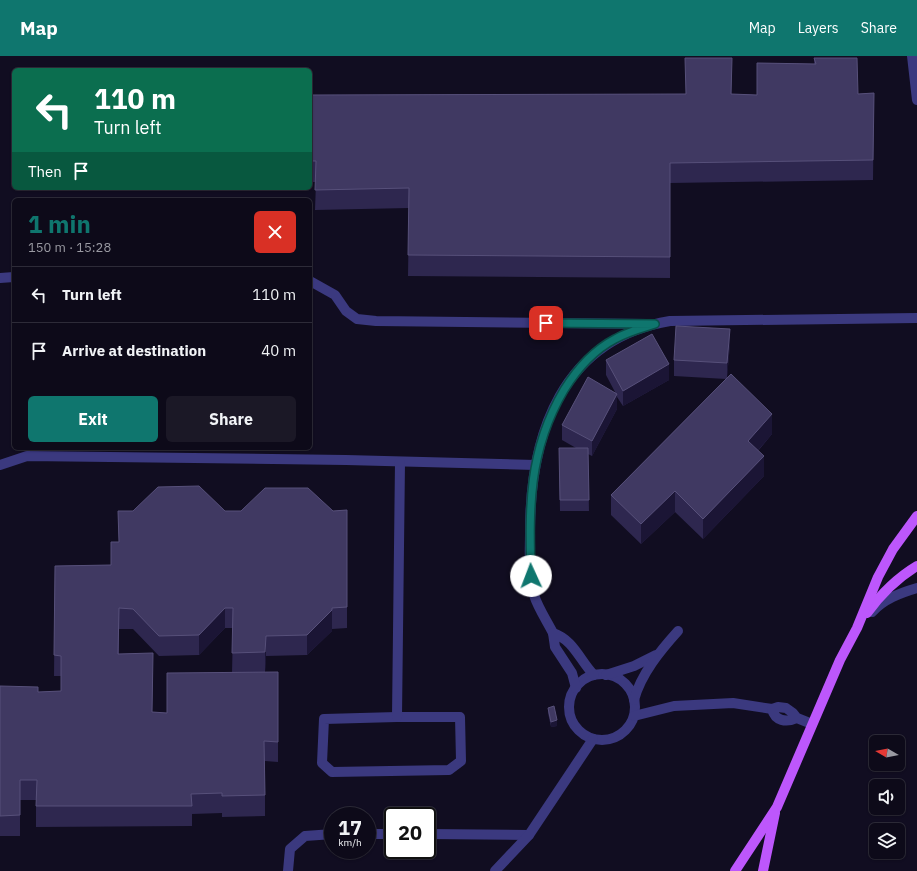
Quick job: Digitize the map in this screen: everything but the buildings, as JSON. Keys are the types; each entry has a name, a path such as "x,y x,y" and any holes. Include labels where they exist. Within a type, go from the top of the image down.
{"main road":[{"path":"735,871 777,807 840,660 857,628 878,577 893,550 917,516"},
{"path":"857,628 878,598 904,574 917,566"},
{"path":"764,871 777,807"}],"lane":[{"path":"912,56 917,100"},
{"path":"0,278 12,277"},
{"path":"312,282 335,295 346,311 357,319 370,321 655,324 694,320 917,318"},
{"path":"576,688 572,673 555,647 553,633 534,595 531,576 530,510 534,465 542,437 556,406 575,372 594,353 615,339 655,324"},
{"path":"0,464 27,456 534,465"},
{"path":"397,717 400,462"},
{"path":"857,628 878,605 898,594 917,588"},
{"path":"634,700 624,683 613,676 594,675 586,678 576,688 571,697 569,707 571,718 576,727 593,739 603,740 614,738 622,733 630,725 634,716 634,700 637,690 656,655 678,631"},
{"path":"553,633 564,636 570,642 586,667 594,675"},
{"path":"605,675 634,666 656,655"},
{"path":"634,716 674,706 734,703 772,709 778,707 786,708 794,713 796,718 812,724"},
{"path":"397,717 460,717 461,761 449,770 332,772 322,763 324,719 397,717"},
{"path":"495,871 529,835 593,739"},
{"path":"436,834 529,835"},
{"path":"288,871 290,849 305,836 324,835"}],"route":[{"path":"531,576 530,510 534,465 542,437 556,406 575,372 594,353 604,345 625,334 655,324 546,323"}]}
